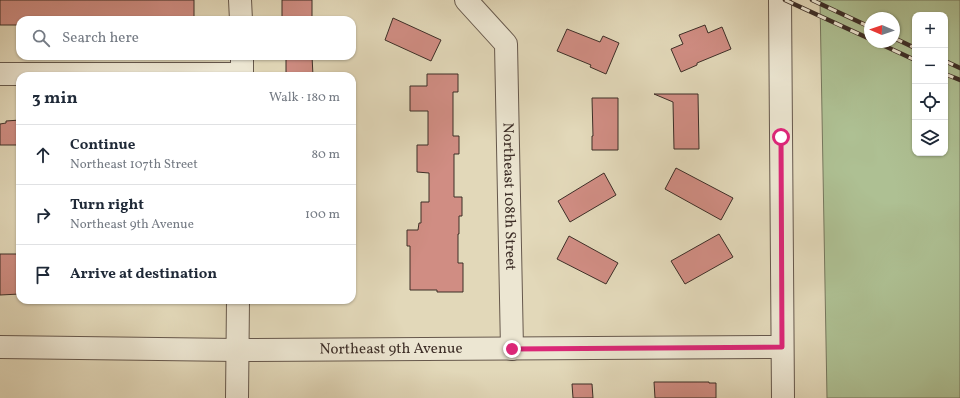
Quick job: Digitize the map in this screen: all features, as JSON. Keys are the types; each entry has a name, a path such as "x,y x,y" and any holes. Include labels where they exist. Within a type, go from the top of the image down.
{"street":[{"path":"240,0 241,16"},
{"name":"Northeast 108th Street","path":"466,0 506,44 512,349"},
{"path":"780,0 783,398"},
{"path":"97,72 242,69"},
{"path":"0,74 16,74"},
{"path":"237,398 238,304"},
{"name":"Northeast 9th Avenue","path":"0,347 238,350 782,347"}],"green space":[{"path":"820,0 960,0 960,398 827,398"}],"building":[{"path":"0,0 194,0 194,16 16,16 16,25 0,25"},
{"path":"282,0 312,0 312,16 282,16"},
{"path":"393,18 441,40 431,61 385,40"},
{"path":"705,25 708,33 722,27 731,49 697,63 697,65 681,72 671,49 683,44 679,35"},
{"path":"567,29 600,42 603,36 619,43 606,74 590,67 591,65 557,51"},
{"path":"286,60 312,60 313,72 286,72"},
{"path":"427,74 458,74 458,92 453,92 453,136 459,136 459,154 454,154 454,197 462,197 462,216 459,216 458,263 463,263 463,292 410,290 410,246 407,246 407,230 418,230 419,223 421,223 421,202 429,202 429,173 417,172 417,145 428,145 428,111 410,111 410,86 427,86"},
{"path":"654,94 698,94 699,149 674,149 673,102"},
{"path":"592,98 618,98 618,150 592,150"},
{"path":"16,120 16,145 0,145 0,124 6,123 6,121"},
{"path":"676,168 733,198 721,220 665,189"},
{"path":"604,173 616,195 570,222 558,201"},
{"path":"719,234 733,257 685,284 671,261"},
{"path":"569,236 618,263 606,284 557,259"},
{"path":"0,254 16,254 16,294 0,295"},
{"path":"654,382 716,383 716,398 655,398"},
{"path":"572,384 592,384 593,398 573,398"}],"railway":[{"path":"785,0 864,36"},
{"path":"812,0 864,24"},
{"path":"900,41 912,47"},
{"path":"889,48 912,59"},
{"path":"948,62 960,68"},
{"path":"948,75 960,80"}],"route":[{"path":"512,349 782,347 781,137"}]}
